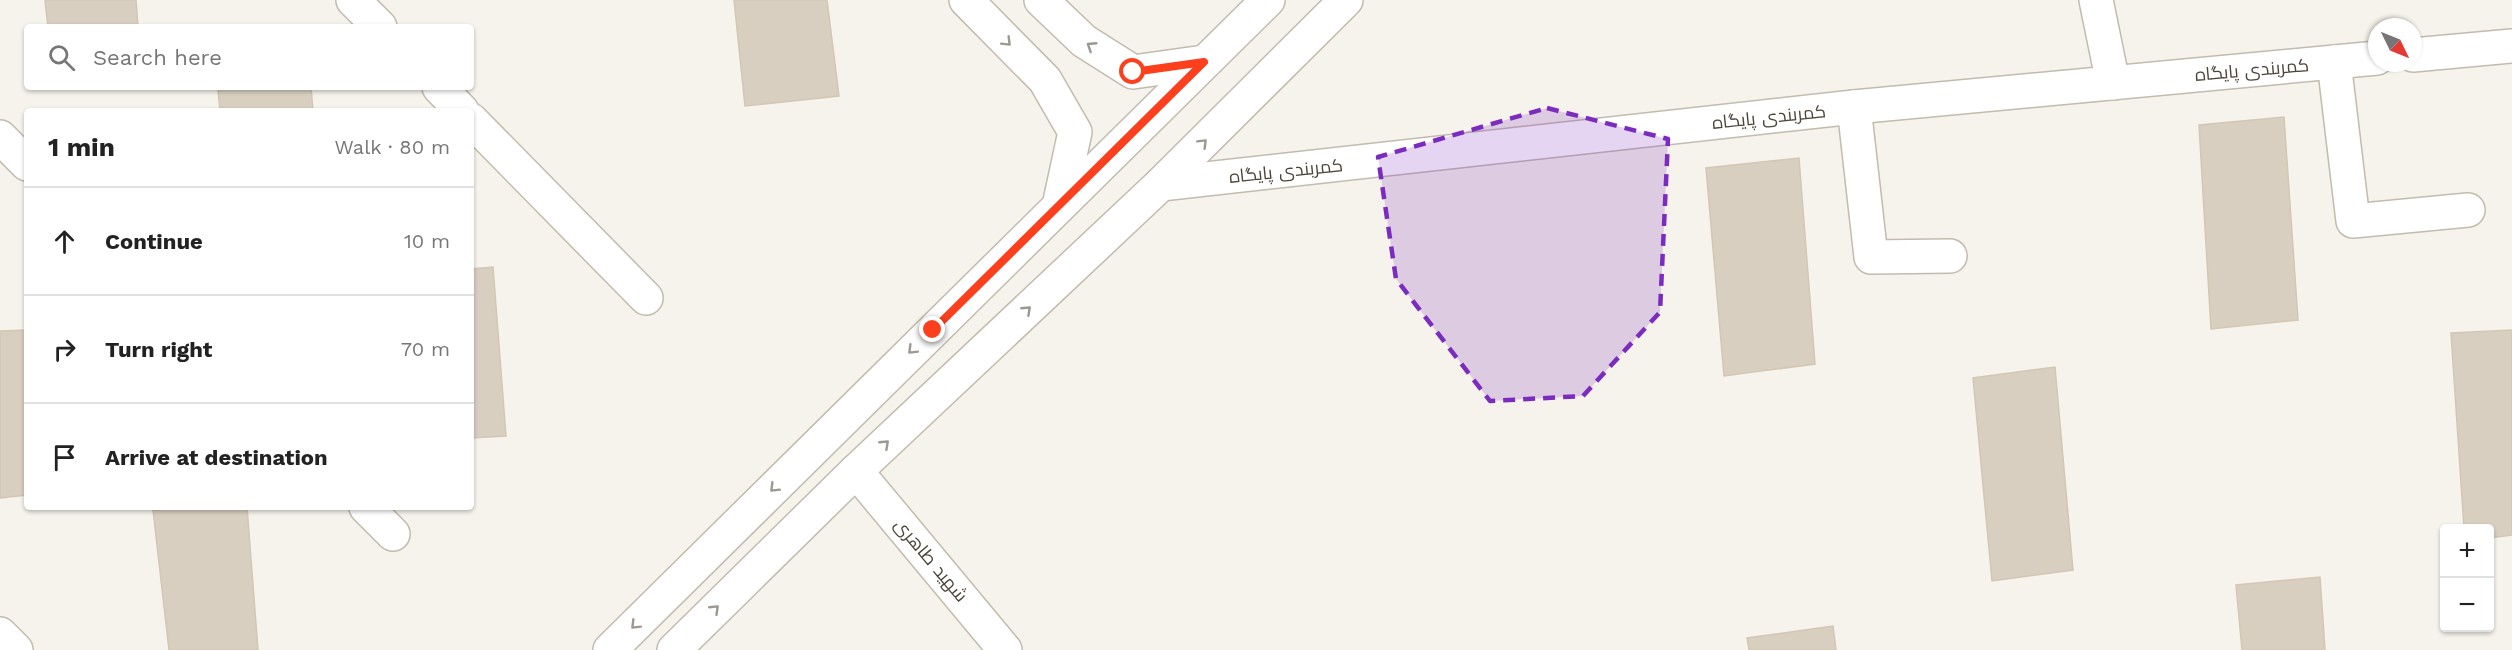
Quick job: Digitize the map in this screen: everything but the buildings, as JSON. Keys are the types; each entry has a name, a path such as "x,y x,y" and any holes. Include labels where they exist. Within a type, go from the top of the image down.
{"street":[{"path":"353,0 377,24"},
{"path":"966,0 1045,80 1075,132 1059,206"},
{"path":"1041,0 1084,41 1133,72 1204,62"},
{"path":"610,650 1268,0"},
{"path":"674,650 856,471 1161,184 1346,0"},
{"path":"2096,0 2113,83"},
{"path":"2422,54 2512,46"},
{"name":"کمربندی پایگاه","path":"1161,184 1854,107 2368,59"},
{"path":"2334,62 2353,221 2468,210"},
{"path":"442,90 459,108"},
{"path":"1854,107 1871,257 1950,256"},
{"path":"474,123 646,298"},
{"path":"0,137 24,161"},
{"name":"شهید طاهری","path":"856,471 1005,650"},
{"path":"369,510 393,534"},
{"path":"0,634 16,650"}],"highlighted area":[{"path":"1547,108 1668,139 1660,312 1583,396 1490,401 1396,279 1378,157"}],"route":[{"path":"933,330 1204,62 1133,72"}]}
